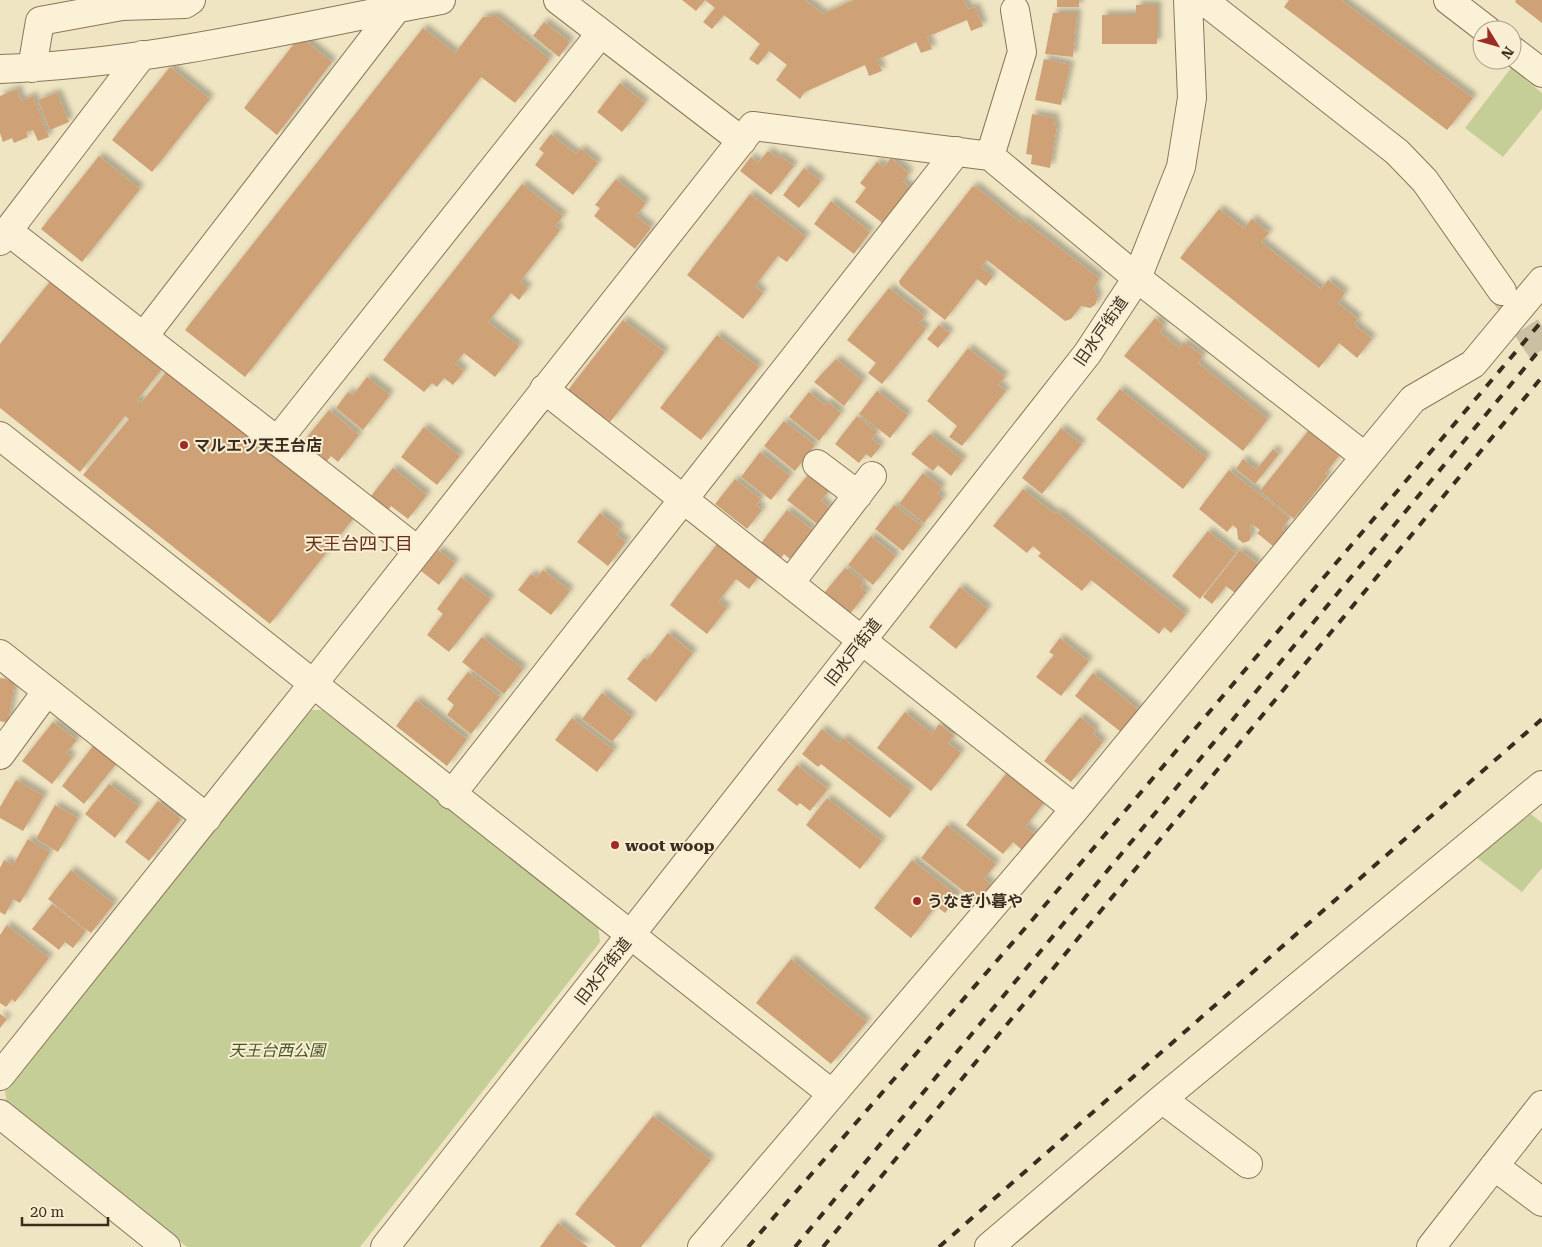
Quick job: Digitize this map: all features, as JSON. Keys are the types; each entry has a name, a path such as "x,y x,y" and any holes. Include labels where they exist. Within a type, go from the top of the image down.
{"street":[{"path":"32,68 40,21 122,6 185,4 191,0"},
{"path":"0,69 32,68 142,55 441,0"},
{"path":"558,0 742,141"},
{"name":"旧水戸街道","path":"385,1247 1087,354 1137,278 1181,167 1192,98 1188,0"},
{"path":"1203,0 1397,152 1425,181 1502,291"},
{"path":"1448,0 1473,20"},
{"path":"144,336 397,8"},
{"path":"990,156 1022,52 1015,10"},
{"path":"277,441 601,33"},
{"path":"142,55 4,236 144,336 417,550"},
{"path":"1522,58 1542,73"},
{"path":"0,1076 207,818 753,126 990,156 1137,278 1364,456"},
{"path":"452,795 957,151"},
{"path":"702,1247 1075,809 1364,456 1413,399 1473,364 1542,281"},
{"path":"544,389 1075,809"},
{"path":"0,436 832,1094"},
{"path":"790,582 865,486 817,464"},
{"path":"0,654 207,818"},
{"path":"0,755 47,691"},
{"path":"989,1247 1162,1099 1542,785"},
{"path":"1162,1099 1248,1164"},
{"path":"1431,1247 1542,1106"},
{"path":"0,1114 155,1244"},
{"path":"1494,1166 1542,1202"}],"green space":[{"path":"1509,70 1513,70 1542,93 1542,109 1503,157 1465,128"},
{"name":"天王台西公園","path":"309,710 322,710 598,925 600,942 360,1247 187,1247 7,1104 5,1091"},
{"path":"1531,814 1542,823 1542,868 1522,892 1476,857"}],"building":[{"path":"682,0 705,0 696,11"},
{"path":"705,0 805,0 823,14 854,0 964,0 968,9 975,7 983,26 971,31 967,20 927,37 932,49 921,53 916,42 877,60 882,71 869,76 865,65 805,92 800,99 776,80 787,65 769,51 758,65 749,59 760,44 724,15 712,29 703,22 715,8"},
{"path":"1057,0 1079,0 1079,7 1057,7"},
{"path":"1289,0 1341,0 1473,98 1447,130 1284,7"},
{"path":"1516,0 1542,0 1542,23 1515,2"},
{"path":"1136,5 1157,5 1157,44 1102,44 1102,15 1136,15"},
{"path":"1053,13 1077,13 1073,57 1045,54"},
{"path":"496,16 550,59 515,103 481,77 245,377 185,330 423,28 455,53 483,17"},
{"path":"544,22 570,42 559,57 533,36"},
{"path":"300,36 332,62 277,135 244,108"},
{"path":"1044,59 1070,65 1061,105 1035,100"},
{"path":"170,67 210,99 152,172 112,140"},
{"path":"620,83 645,103 622,132 597,112"},
{"path":"17,89 21,101 33,96 49,137 38,141 33,130 26,132 28,137 14,143 12,138 3,142 0,133 0,96"},
{"path":"57,93 69,122 50,130 38,100"},
{"path":"1032,114 1055,118 1054,126 1057,126 1050,168 1031,164 1032,155 1026,154"},
{"path":"551,134 576,154 581,149 598,163 573,195 535,165 544,153 539,149"},
{"path":"768,151 777,158 779,155 794,166 771,195 740,171 751,157 758,163"},
{"path":"99,156 140,189 82,262 41,229"},
{"path":"891,158 909,173 903,182 912,189 885,225 855,202 866,188 860,183 877,162 884,167"},
{"path":"804,168 821,181 799,208 783,195"},
{"path":"616,179 646,203 636,216 651,228 635,249 594,216 600,208 595,205"},
{"path":"522,184 563,216 555,226 560,230 520,282 528,288 519,300 511,293 488,322 519,346 495,377 464,353 455,364 464,371 453,385 444,378 437,387 432,383 424,392 383,360"},
{"path":"972,187 976,187 1021,223 1023,220 1099,278 1094,289 1098,297 1095,305 1090,308 1081,306 1071,319 1065,321 987,260 981,267 993,276 986,286 977,279 945,320 900,285 899,281"},
{"path":"750,194 806,237 787,262 778,256 755,286 763,293 743,319 687,275"},
{"path":"831,201 870,232 854,254 814,224"},
{"path":"1219,209 1244,228 1252,219 1269,233 1261,242 1321,289 1328,280 1345,293 1338,303 1358,319 1354,324 1372,339 1357,358 1339,343 1319,368 1180,258"},
{"name":"マルエツ天王台店","path":"52,279 163,368 137,400 141,403 167,371 353,519 270,624 83,475 129,419 125,416 80,472 0,408 0,344"},
{"path":"889,288 925,316 919,323 926,329 882,384 868,373 876,363 847,340"},
{"path":"1155,318 1164,326 1160,332 1179,348 1184,342 1203,356 1198,363 1268,419 1243,451 1124,356"},
{"path":"623,320 665,352 610,422 568,390"},
{"path":"939,325 950,333 938,348 927,339"},
{"path":"717,335 759,367 701,440 660,408"},
{"path":"968,348 1005,377 998,385 1006,391 962,446 949,437 957,426 927,401"},
{"path":"836,359 863,381 844,406 814,382"},
{"path":"367,377 390,395 363,430 336,408 348,392 353,395"},
{"path":"1120,389 1207,458 1183,489 1096,419"},
{"path":"877,391 908,415 890,438 859,414"},
{"path":"809,392 825,405 828,402 841,413 819,441 789,417"},
{"path":"329,410 359,435 338,462 331,456 327,461 303,442"},
{"path":"857,416 877,432 872,439 881,446 871,458 866,454 859,463 835,444"},
{"path":"784,421 815,445 795,471 764,446"},
{"path":"424,427 460,456 437,485 401,457"},
{"path":"1061,428 1082,444 1042,494 1022,478"},
{"path":"1308,431 1339,456 1325,474 1328,476 1294,519 1260,491"},
{"path":"930,434 963,460 951,476 938,465 933,471 911,454"},
{"path":"1273,449 1279,454 1255,484 1236,469 1243,459 1256,470"},
{"path":"760,452 790,476 771,500 741,477"},
{"path":"393,468 427,495 408,519 391,506 388,510 371,496"},
{"path":"1229,470 1290,518 1282,528 1286,532 1274,547 1257,533 1260,530 1252,524 1250,527 1251,537 1249,541 1243,543 1238,539 1237,529 1233,525 1227,532 1199,509"},
{"path":"923,473 942,487 937,494 943,498 924,523 899,504"},
{"path":"808,475 829,491 821,501 830,508 817,524 787,500"},
{"path":"735,479 761,499 756,505 762,510 747,529 715,504"},
{"path":"1023,489 1055,514 1057,512 1186,614 1171,633 1164,627 1159,634 1091,580 1082,591 1038,556 1041,553 1033,546 1027,553 993,526"},
{"path":"894,505 922,526 903,551 875,529"},
{"path":"787,510 813,530 790,559 784,554 781,558 761,543"},
{"path":"600,513 620,529 616,534 626,542 608,566 577,542"},
{"path":"1208,531 1236,553 1200,599 1172,576"},
{"path":"871,536 896,556 873,585 848,565"},
{"path":"717,544 759,576 749,589 736,579 718,602 727,608 707,634 670,605"},
{"path":"438,550 455,563 439,585 421,571"},
{"path":"1240,550 1258,564 1235,593 1226,586 1212,604 1203,597"},
{"path":"845,568 864,582 860,587 867,592 850,614 824,593"},
{"path":"543,570 570,591 551,615 518,590 531,574 537,578"},
{"path":"461,577 491,599 449,652 427,635 443,614 437,609"},
{"path":"960,587 988,609 956,649 929,627"},
{"path":"668,633 693,653 656,702 627,679 644,658 647,660"},
{"path":"482,637 523,669 504,694 462,662"},
{"path":"1060,638 1089,661 1061,696 1036,677 1054,655 1049,652"},
{"path":"468,672 500,697 471,734 447,715 454,705 447,699"},
{"path":"1093,673 1139,710 1121,732 1075,696"},
{"path":"0,678 15,681 8,723 0,721"},
{"path":"602,693 632,717 612,742 582,719"},
{"path":"416,700 467,739 447,766 396,726"},
{"path":"905,712 932,734 939,724 954,736 948,743 961,753 931,791 877,748"},
{"path":"1080,717 1096,730 1093,734 1103,742 1071,782 1044,761"},
{"path":"572,718 614,750 597,772 555,740"},
{"path":"53,722 77,740 66,753 72,758 52,784 22,761"},
{"path":"822,729 840,743 843,738 911,791 890,818 821,764 818,767 802,754"},
{"path":"93,746 116,764 84,804 62,786"},
{"path":"797,765 828,789 810,811 800,803 797,806 777,790"},
{"path":"1009,770 1047,799 1025,827 1035,834 1022,850 1013,842 1003,854 966,825"},
{"path":"16,780 44,796 23,831 0,818 0,807"},
{"path":"109,784 139,806 115,838 85,814"},
{"path":"827,798 882,841 860,869 806,825"},
{"path":"158,801 181,819 149,861 125,842"},
{"path":"55,805 78,818 58,852 36,839"},
{"path":"947,825 996,864 984,879 992,885 979,903 921,858"},
{"path":"28,839 50,852 20,903 13,899 5,915 0,912 0,868 4,860 13,865"},
{"name":"うなぎ小暮や","path":"912,860 958,896 945,913 936,906 911,938 874,908"},
{"path":"71,870 114,904 91,933 48,899"},
{"path":"52,904 86,931 73,948 65,942 59,950 32,929"},
{"path":"7,925 49,958 15,1002 12,999 6,1007 0,1003 0,935"},
{"path":"791,959 867,1022 831,1064 756,1003"},
{"path":"0,1014 7,1019 0,1028"},
{"path":"653,1116 711,1160 641,1247 616,1247 575,1214"},
{"path":"558,1223 588,1247 540,1247"}],"tunnel":[{"path":"1503,292 1542,351"}],"railway":[{"path":"748,1247 1034,918 1542,321"},
{"path":"795,1247 1542,347"},
{"path":"823,1247 1542,377"},
{"path":"939,1247 1542,719"}],"place":[{"name":"マルエツ天王台店","path":"184,445"},
{"name":"woot woop","path":"615,845"},
{"name":"うなぎ小暮や","path":"917,901"}],"district":[{"name":"天王台四丁目","path":"359,543"}]}
